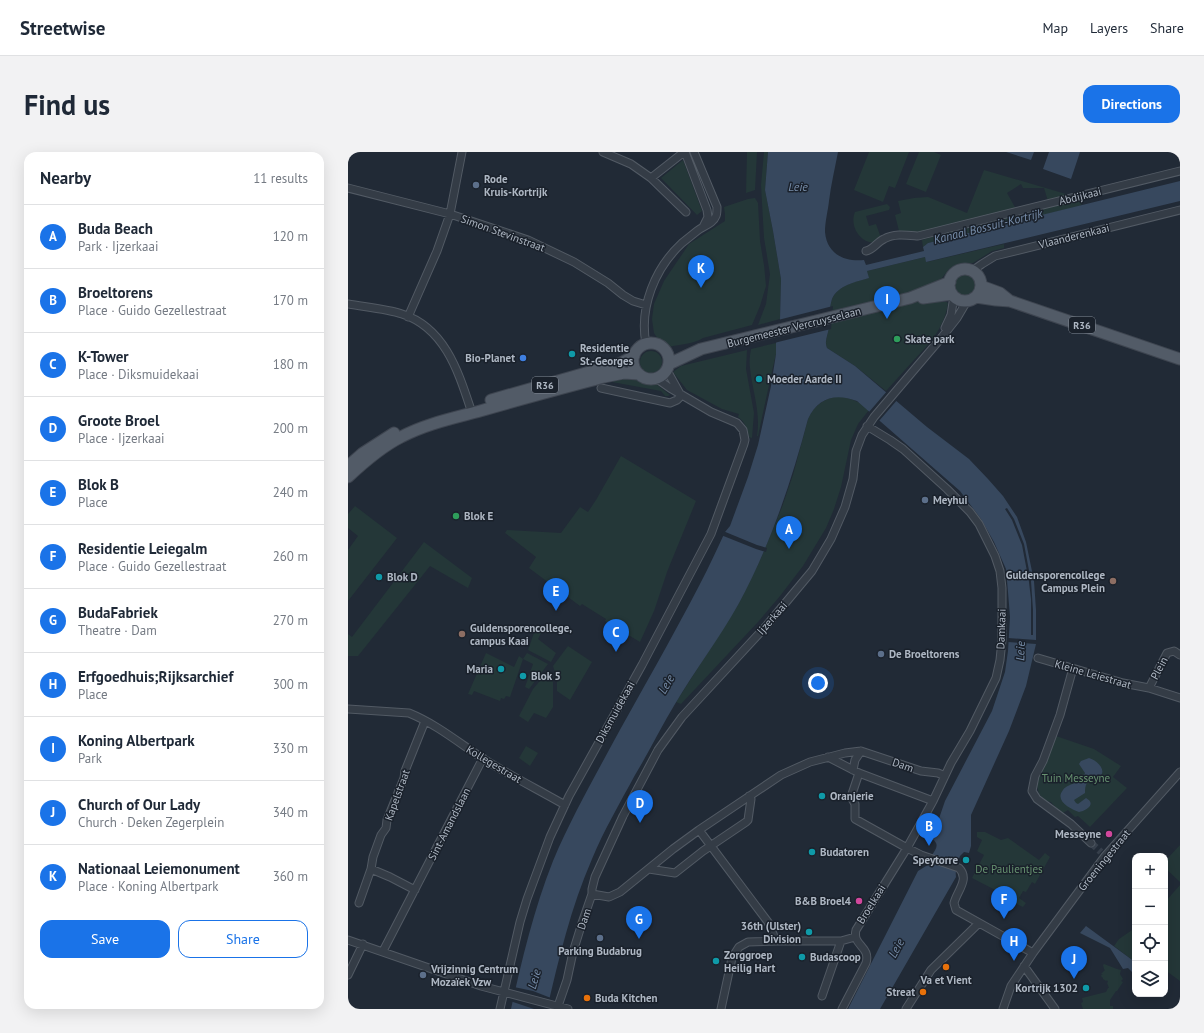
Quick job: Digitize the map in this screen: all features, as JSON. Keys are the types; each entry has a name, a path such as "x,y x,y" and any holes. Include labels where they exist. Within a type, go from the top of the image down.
{"main road":[{"name":"R36","path":"950,282 958,271 965,269 972,271"},
{"path":"972,271 980,279 981,286 980,292 972,299"},
{"path":"950,282 953,295"},
{"name":"Burgemeester Vercruysselaan","path":"668,362 695,349 733,342 910,298 950,282"},
{"name":"R36","path":"981,286 1000,294 1010,301"},
{"name":"R36","path":"953,295 959,299 1010,301 1180,359"},
{"name":"Burgemeester Vercruysselaan","path":"910,298 918,299 953,295"},
{"name":"R36","path":"348,477 367,460 403,436 471,409 621,363 634,356 638,348 646,344"},
{"path":"646,344 658,344 664,348 668,362"},
{"path":"634,356 634,366 639,374"},
{"name":"R36","path":"348,466 363,453 394,432 422,420 624,373 639,374 643,378 654,379 662,376 668,362"}],"street":[{"path":"408,317 437,252 450,214 462,152"},
{"path":"603,152 631,164 650,178 686,212"},
{"path":"650,178 684,152 707,210 708,217 703,227"},
{"path":"646,344 644,322 646,305 661,270 670,256 682,244 703,227 712,222 717,215 717,207 694,152"},
{"name":"Abdijkaai","path":"866,251 883,239 895,235 918,236 1180,171"},
{"name":"Simon Stevinstraat","path":"348,188 450,214 534,243 574,262 608,283 632,301 646,305"},
{"name":"Vlaanderenkaai","path":"972,271 995,256 1180,210"},
{"name":"Ijzerkaai","path":"942,338 950,316 953,295"},
{"name":"Ijzerkaai","path":"592,894 593,883 613,836 641,781 663,743 690,708 767,625 812,570 825,549 845,507 853,479 856,450 859,440 867,426 942,338 972,299"},
{"path":"348,304 402,314 427,327 439,338 450,355 458,372 471,409"},
{"path":"668,362 668,374 682,395"},
{"path":"654,379 660,381 682,395"},
{"path":"601,388 670,402 677,400 682,395"},
{"name":"Diksmuidekaai","path":"500,1009 506,993 526,899 550,837 565,805 620,702 642,665 711,534 745,440 744,435 737,423 711,412 682,395"},
{"name":"Damkaai","path":"867,426 903,449 970,512 986,536 1000,571 1002,588 1002,640 996,678 970,731 951,763 933,801"},
{"name":"Plein","path":"1180,655 1172,651 1166,654 1149,688 1180,698"},
{"name":"Kleine Leiestraat","path":"1038,658 1123,683 1149,688"},
{"path":"1073,668 1060,715 1043,761 1035,776 1032,791 1037,799 1071,824 1091,842"},
{"name":"Kollegestraat","path":"348,709 409,713 425,720 483,758 565,805"},
{"name":"Kapelstraat","path":"359,903 371,869 373,857 381,835 386,828 387,820 425,720"},
{"path":"861,752 855,760 856,771 851,797 855,804 855,819 906,848 957,866 964,877 955,899 954,907 959,912 1033,952"},
{"name":"Dam","path":"558,1006 567,980 579,930 592,894 609,896 620,892 673,849 781,774 810,762 828,757 861,752 921,772 938,773 945,776"},
{"name":"Dam","path":"828,757 856,771 933,801"},
{"name":"Sint-Amandslaan","path":"383,951 483,758"},
{"name":"Groeningestraat","path":"1003,1009 1011,986 1033,952 1103,854 1180,772"},
{"path":"649,869 676,872 746,822 748,820 751,800 749,796"},
{"name":"Broelkaai","path":"842,1009 867,958 866,951 857,942 855,937 858,925 906,848 933,801"},
{"path":"699,830 768,922 776,941"},
{"path":"371,869 415,890"},
{"path":"908,1008 931,970 979,923"},
{"path":"721,1009 732,958 739,947 748,942 841,941 855,937"},
{"path":"348,940 506,993 568,1009"},
{"path":"822,996 841,941"},
{"path":"348,975 363,944"},
{"path":"1024,966 1055,1009"}],"green space":[{"path":"747,152 757,152 755,190 746,193"},
{"path":"764,152 768,152 765,190 781,279 780,319 758,325 766,304 770,274 764,238 761,185"},
{"path":"869,152 909,152 895,188 889,186 883,202 854,190"},
{"path":"919,152 934,152 941,155 926,192 906,184"},
{"path":"683,160 702,211 697,215 661,178"},
{"path":"984,170 1066,194 1068,196 1048,201 1044,188 1023,188 1021,184 1007,193 1016,209 916,234 899,231 895,215 901,213 898,201 928,197 967,213"},
{"path":"1087,197 1080,206 928,243 923,247 922,240 948,232 961,231 978,224"},
{"path":"755,198 758,203 760,241 766,286 752,325 703,338 691,343 669,347 658,339 654,333 652,319 654,304 664,281 689,244 725,221 724,207"},
{"path":"887,204 890,207 889,210 866,216 869,226 876,224 881,238 876,242 869,242 865,240 858,234 854,226 853,221 855,212"},
{"path":"1004,244 1004,248 992,251 973,263 962,263 956,265 949,269 942,278 935,282 941,302 947,302 948,304 943,321 935,336 886,391 855,366 827,348 826,340 832,299 838,290 843,287 868,278 867,271 925,257 927,262"},
{"path":"965,274 973,277 976,285 973,293 965,296 957,293 954,285 957,277"},
{"path":"776,343 776,354 757,436 758,418 751,376 751,349"},
{"path":"747,350 746,369 754,413 752,438 749,437 743,421 738,417 739,414 722,409 687,390 673,372 681,366"},
{"path":"651,351 659,354 662,362 659,370 651,373 643,370 640,362 643,354"},
{"path":"632,378 644,384 656,384 670,395 665,396 661,391 612,382"},
{"path":"837,396 854,400 869,410 858,424 851,440 841,487 826,528 803,566 758,622 681,704 676,702 738,605 761,558 782,507 793,475 810,414 816,407 827,399"},
{"path":"621,456 696,501 667,572 654,611 640,642 605,621 606,619 582,604 580,606 529,568 536,557 505,533 507,530 561,533 580,507 588,512"},
{"path":"355,506 397,538 348,601 348,550 358,536 348,528 348,514"},
{"path":"424,542 472,578 468,588 430,566 358,656 348,656 348,634 352,637"},
{"path":"535,630 541,633 538,639 556,653 551,662 528,650"},
{"path":"568,646 592,662 570,700 557,691 557,678 553,666"},
{"path":"486,653 514,667 519,656 523,659 510,697 506,696 504,699 501,698 500,701 474,691 472,695 468,694"},
{"path":"527,653 548,664 529,689 525,687 533,664 523,659"},
{"path":"549,670 553,680 553,707 546,718 534,713 528,722 519,716 533,689"},
{"name":"Tuin Messeyne","path":"1056,736 1094,749 1121,766 1113,777 1127,788 1090,827 1078,816 1075,817 1068,810 1063,813 1039,794 1037,786 1038,779"},
{"path":"526,746 538,753 530,766 519,758"},
{"name":"De Paulientjes","path":"977,832 985,832 1001,840 1008,838 1039,860 1045,853 1050,857 1035,884 1032,882 1026,892 1023,891 1019,898 1026,903 1023,907 1006,899 1002,905 998,903 1003,894 972,878 984,855 977,851 982,840 977,837"},
{"path":"1180,845 1180,882 1168,871 1168,858"},
{"path":"1180,885 1180,981 1168,972 1168,899"},
{"path":"1132,930 1132,960 1114,946 1119,939"},
{"path":"1104,964 1121,970 1120,974 1123,979 1121,981 1123,982 1110,1000 1110,1006 1113,1006 1113,1009 1083,1009 1081,1003 1083,1002 1082,998 1106,992 1109,988 1107,980 1106,981 1103,979 1101,975 1105,970"}],"water":[{"name":"Leie","path":"768,152 838,152 826,220 826,240 833,251 838,255 850,260 864,260 866,265 924,251 923,247 928,243 1180,181 1180,201 926,262 925,257 867,271 869,278 843,287 838,290 832,299 826,340 827,348 855,366 927,427 969,459 1003,496 1017,517 1026,542 1034,581 1036,610 1036,644 1026,686 1009,731 971,815 971,846 969,853 964,852 960,856 956,866 956,877 880,1009 848,1009 918,871 931,863 932,855 937,845 932,839 945,801 992,711 1005,672 1010,617 1006,569 994,542 981,519 960,491 857,401 842,397 835,397 822,402 817,406 808,419 779,514 749,583 731,618 670,713 612,817 592,859 572,914 547,1009 511,1009 534,916 546,879 559,847 572,819 689,605 725,532 730,526 758,445 771,386 780,319 781,279 765,190"},
{"path":"1006,152 1034,152 1031,160"},
{"path":"1049,152 1080,152 1071,179 1043,169"},
{"path":"1089,758 1098,763 1102,769 1102,772 1099,777 1088,781 1085,786 1085,793 1074,800 1078,804 1086,798 1091,803 1087,809 1079,812 1072,809 1062,801 1061,794 1066,787 1081,780 1085,773 1079,764 1081,761"},
{"path":"1086,926 1132,960 1132,972 1128,968 1123,969 1110,948 1080,933"}],"pier":[{"path":"833,306 831,329 774,343 778,320"},
{"path":"888,390 898,399 879,421 869,412"},
{"path":"1007,508 1014,519 1024,544 1031,581 1033,635 1031,635 1031,599 1029,582 1022,545 1012,520 1005,509"},
{"path":"723,531 767,548 766,552 721,535"},
{"path":"1008,638 1036,640 1036,644 1008,642"},
{"path":"514,987 533,991 551,998 548,1009 534,1009 510,1001"}],"tunnel":[{"path":"1091,843 1101,852"}],"place":[{"name":"Rode Kruis-Kortrijk","path":"476,185"},
{"name":"Nationaal Leiemonument","path":"701,288"},
{"name":"Koning Albertpark","path":"887,319"},
{"name":"Skate park","path":"897,339"},
{"name":"Residentie St.-Georges","path":"572,354"},
{"name":"Bio-Planet","path":"523,358"},
{"name":"Moeder Aarde II","path":"759,379"},
{"name":"Meyhui","path":"925,500"},
{"name":"Blok E","path":"456,516"},
{"name":"Buda Beach","path":"789,549"},
{"name":"Blok D","path":"379,577"},
{"name":"Guldensporencollege Campus Plein","path":"1113,581"},
{"name":"Blok B","path":"556,611"},
{"name":"Guldensporencollege, campus Kaai","path":"462,634"},
{"name":"K-Tower","path":"616,652"},
{"name":"De Broeltorens","path":"881,654"},
{"name":"Maria","path":"501,669"},
{"name":"Blok 5","path":"523,676"},
{"name":"Oranjerie","path":"822,796"},
{"name":"Groote Broel","path":"640,823"},
{"name":"Messeyne","path":"1109,834"},
{"name":"Broeltorens","path":"929,846"},
{"name":"Budatoren","path":"812,852"},
{"name":"Speytorre","path":"966,860"},
{"name":"B&B Broel4","path":"859,901"},
{"name":"Residentie Leiegalm","path":"1004,919"},
{"name":"36th (Ulster) Division","path":"809,932"},
{"name":"Parking Budabrug","path":"600,938"},
{"name":"BudaFabriek","path":"639,939"},
{"name":"Budascoop","path":"802,957"},
{"name":"Zorggroep Heilig Hart","path":"716,961"},
{"name":"Erfgoedhuis;Rijksarchief","path":"1014,961"},
{"name":"Va et Vient","path":"946,967"},
{"name":"Vrijzinnig Centrum Mozaïek Vzw","path":"423,975"},
{"name":"Church of Our Lady","path":"1074,979"},
{"name":"Kortrijk 1302","path":"1086,988"},
{"name":"Streat","path":"923,992"},
{"name":"Buda Kitchen","path":"587,998"}],"water label":[{"name":"Kanaal Bossuit-Kortrijk","path":"988,226"}]}
